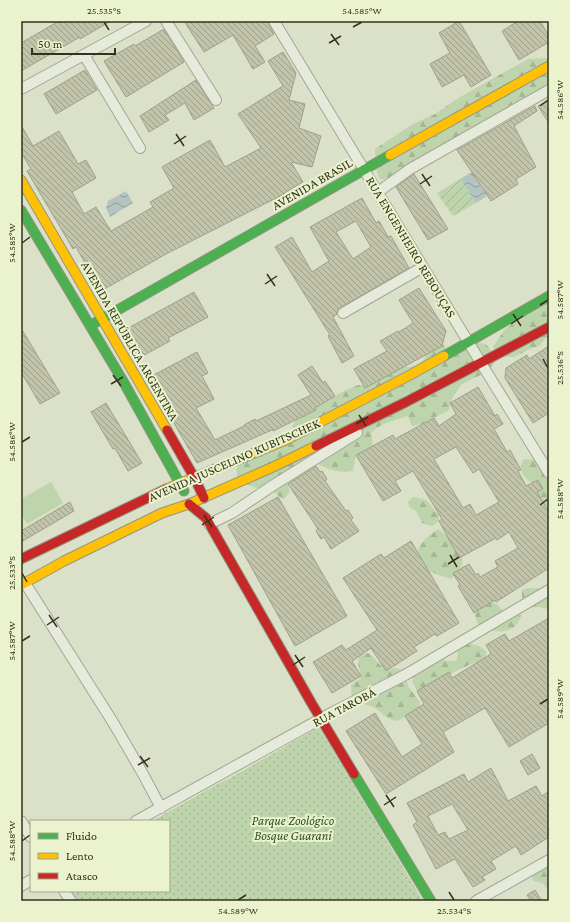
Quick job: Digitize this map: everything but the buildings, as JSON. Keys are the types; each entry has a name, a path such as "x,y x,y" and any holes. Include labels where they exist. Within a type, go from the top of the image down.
{"main road":[{"name":"AVENIDA BRASIL","path":"90,326 364,169 549,66"},
{"name":"AVENIDA REPÚBLICA ARGENTINA","path":"21,180 194,477 204,498 208,521"},
{"name":"AVENIDA REPÚBLICA ARGENTINA","path":"21,210 123,381 180,483 190,504 208,521 321,719 431,901"},
{"name":"AVENIDA JUSCELINO KUBITSCHEK","path":"21,559 180,483 286,440 389,386 549,296"},
{"name":"AVENIDA JUSCELINO KUBITSCHEK","path":"23,584 64,561 162,512 190,504 273,467 406,402 549,327"}],"street":[{"path":"21,89 146,21"},
{"path":"166,21 216,100"},
{"name":"RUA ENGENHEIRO REBOUÇAS","path":"274,21 549,474"},
{"path":"84,55 140,148"},
{"path":"378,192 410,169 549,90"},
{"path":"343,313 423,267"},
{"name":"AVENIDA JUSCELINO KUBITSCHEK","path":"208,521 232,513 272,486 406,402"},
{"path":"23,584 117,729 161,808"},
{"name":"RUA TAROBÁ","path":"138,820 321,719 405,675 549,590"},
{"path":"21,821 30,836"},
{"path":"476,901 549,860"},
{"path":"21,886 30,881"},
{"path":"65,892 71,901"}],"green space":[{"path":"549,58 549,90 396,175 380,180 377,172 375,149 413,124 435,114 460,97 528,59"},
{"path":"460,179 476,203 453,216 437,193"},
{"path":"549,300 549,337 539,346 514,357 498,356 493,347 505,329"},
{"path":"434,342 442,343 447,350 473,342 486,344 491,350 496,361 487,372 462,384 453,396 449,410 422,424 412,426 408,416 388,422 374,430 371,434 373,445 356,455 353,471 338,471 313,462 286,480 290,492 283,500 272,490 268,492 240,482 236,470 242,460 291,432 296,417 348,389 358,385 365,385 390,375 398,367 409,367 421,364"},
{"path":"524,459 535,460 549,476 549,511 544,513 537,509 537,485 526,479 520,467"},
{"path":"51,482 63,503 27,524 21,514 21,499"},
{"path":"413,497 426,500 439,515 439,521 432,526 422,523 416,511 410,508 408,502"},
{"path":"438,529 451,539 461,554 462,564 451,579 433,573 429,570 423,563 418,549 426,538"},
{"path":"529,588 549,588 549,610 530,605 522,600 522,590"},
{"path":"492,602 498,605 503,611 521,615 514,627 509,630 497,631 478,625 475,615 479,609"},
{"path":"463,642 479,646 486,651 486,660 471,664 454,672 424,692 417,691 412,681 414,673 439,656 446,661 456,661 458,656 457,648"},
{"path":"368,653 386,671 394,668 401,669 406,677 408,686 420,702 420,707 398,721 387,717 373,707 352,701 351,685 361,678 358,663 359,656"},
{"name":"Parque Zoológico Bosque Guarani","path":"319,727 423,901 78,901 73,892 170,892 170,820 154,820"},
{"path":"549,860 549,888 546,888 543,883 533,881 531,873"}],"water":[{"path":"472,172 487,196 476,203 460,179"},
{"path":"126,191 133,203 110,217 106,208 108,201"}],"traffic: fast":[{"path":"93,324 390,155"},
{"path":"21,210 123,381 184,491"},
{"path":"444,356 549,296"},
{"path":"354,774 431,901"}],"traffic: slow":[{"path":"390,155 549,66"},
{"path":"21,180 167,430"},
{"path":"166,489 286,440 444,356"},
{"path":"21,585 64,561 162,513 189,504 273,467 316,446"}],"traffic: jam":[{"path":"316,446 406,402 549,327"},
{"path":"167,430 194,477 204,498"},
{"path":"21,559 166,489"},
{"path":"189,504 206,518 312,704 354,774"}]}
